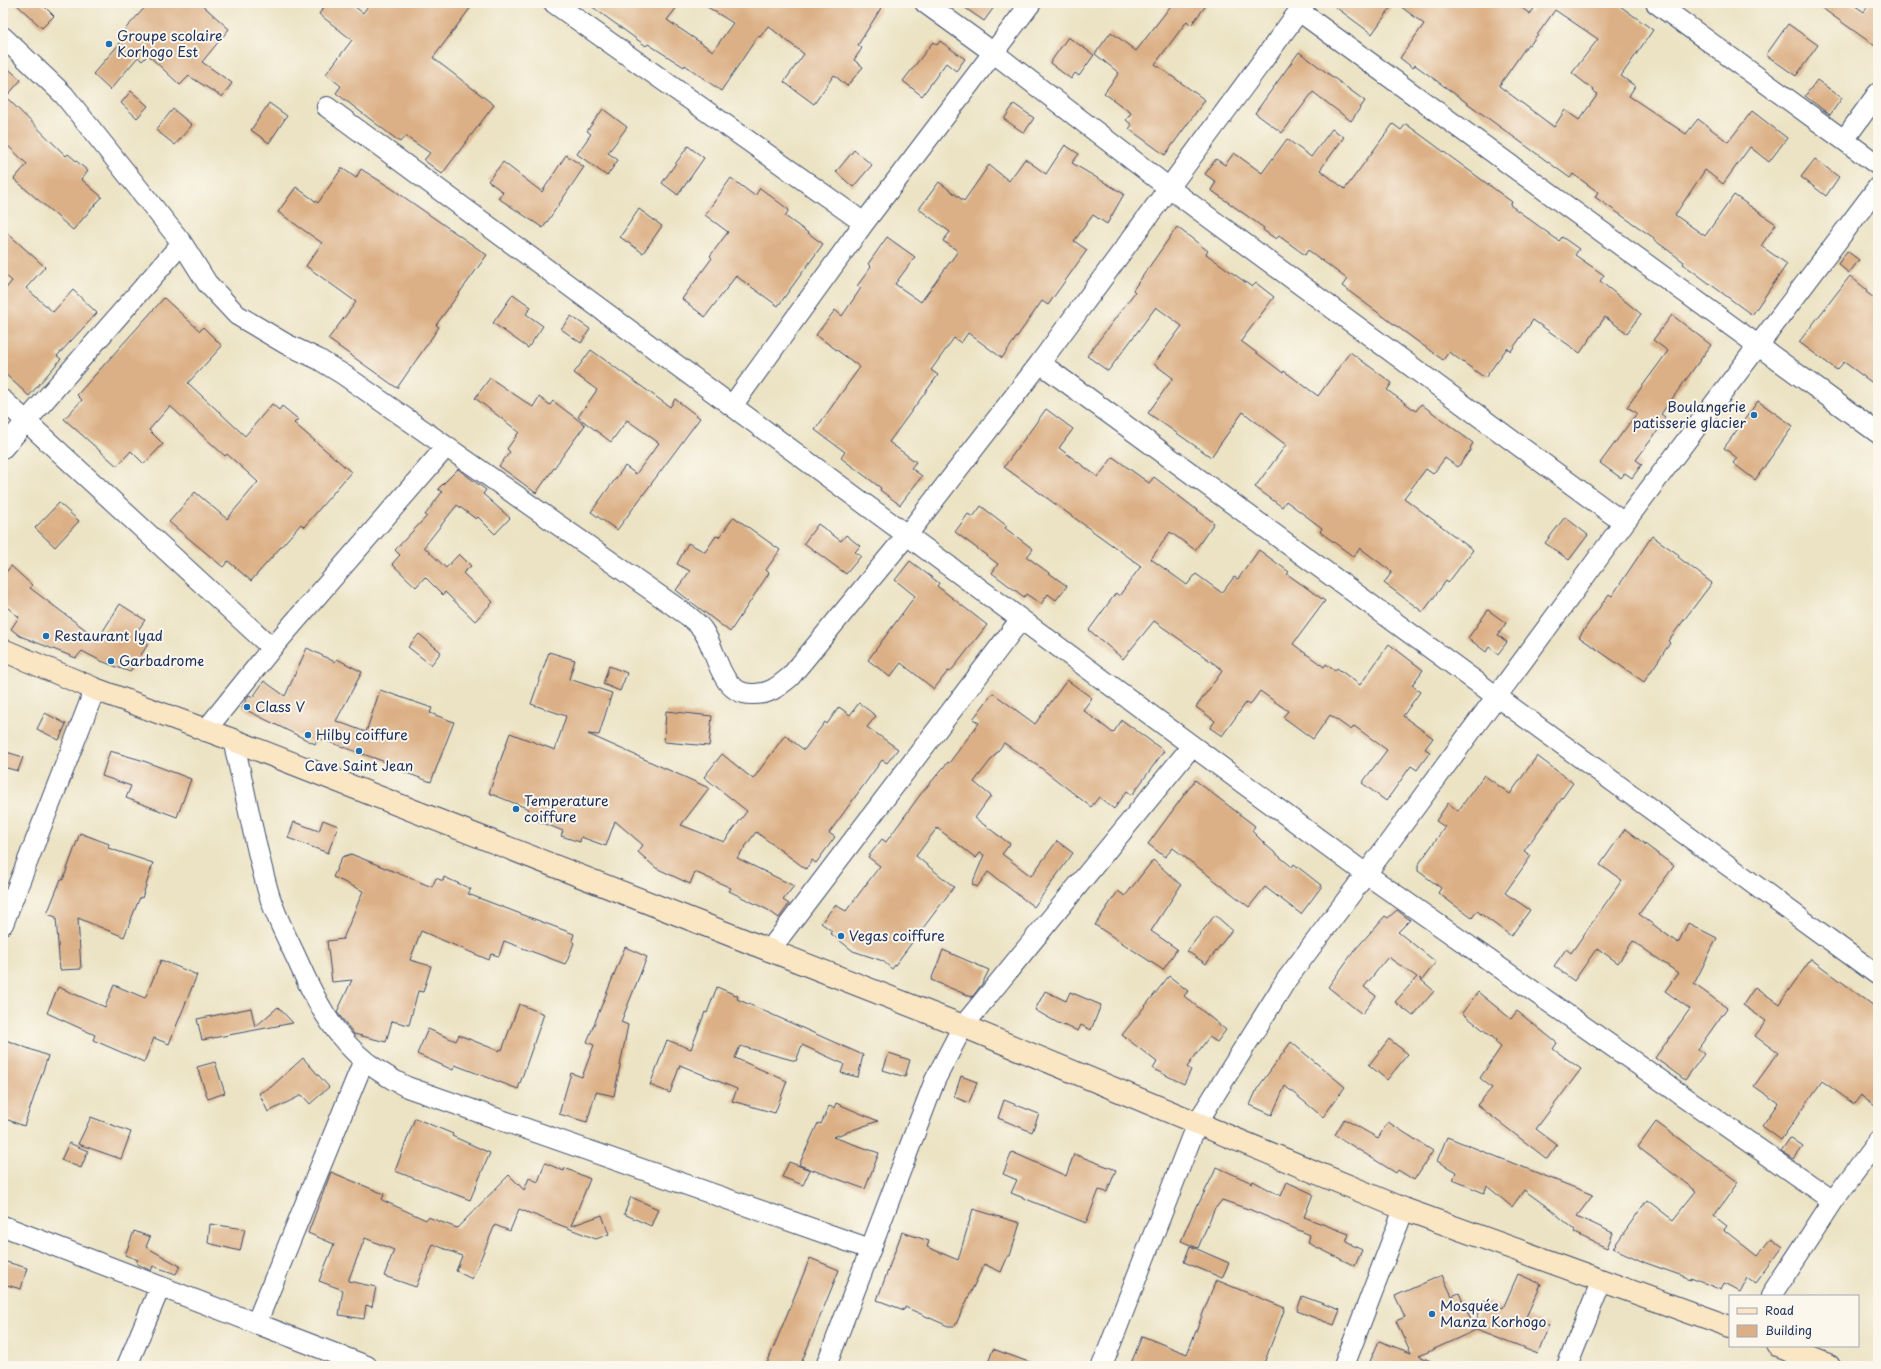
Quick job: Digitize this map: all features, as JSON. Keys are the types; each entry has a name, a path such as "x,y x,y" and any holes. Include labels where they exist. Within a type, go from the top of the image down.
{"street":[{"path":"554,3 864,224"},
{"path":"925,3 1169,188 1624,523"},
{"path":"732,406 864,224 994,54 1031,3"},
{"path":"1665,6 1878,165"},
{"path":"3,37 64,95 182,243 207,283 237,315 286,344 318,359 344,375 687,615 704,632 723,676 733,689 748,694 762,694 778,688 790,677 907,535 1040,363 1302,7 1878,433"},
{"path":"1844,140 1878,93"},
{"path":"327,107 1366,874 1833,1201"},
{"path":"1102,1366 1197,1123 1287,979 1624,523 1878,187"},
{"path":"3,448 182,243"},
{"path":"1040,363 1878,975"},
{"path":"3,400 272,648"},
{"path":"205,731 272,648 446,447"},
{"path":"769,951 1021,619"},
{"path":"3,650 95,689 205,731 233,740 963,1026 1404,1209 1729,1327"},
{"path":"3,924 95,689"},
{"path":"233,740 268,892 279,920 323,1012 356,1054 388,1078 407,1087 870,1249"},
{"path":"826,1366 935,1080 963,1026 1192,746"},
{"path":"256,1324 364,1060"},
{"path":"1772,1295 1833,1201 1878,1141"},
{"path":"1344,1366 1404,1209"},
{"path":"3,1226 367,1366"},
{"path":"1567,1366 1602,1280"},
{"path":"127,1366 160,1287"},
{"path":"1780,1347 1820,1364"}],"building":[{"path":"15,3 41,3 54,16 42,28"},
{"path":"149,3 200,3 229,29 202,62 232,83 222,97 189,76 180,85 148,55 142,61 138,57 110,90 93,74 121,42 117,38"},
{"path":"327,3 350,3 363,13 370,3 474,3 433,58 494,105 442,174 424,160 430,153 405,136 400,142 336,93 341,86 326,74 352,40 319,14"},
{"path":"587,3 680,3 667,20 713,51 733,23 701,3 873,3 881,8 858,45 862,48 854,60 863,67 847,86 834,75 814,104 784,82 804,54 768,26 760,37 758,36 721,91 685,65 684,67 648,44 646,46"},
{"path":"958,3 997,3 984,21"},
{"path":"1173,3 1208,3 1191,25 1187,21 1155,64 1205,100 1165,155 1129,129 1132,125 1126,120 1131,113 1104,93 1119,73 1095,54 1111,32 1136,51"},
{"path":"1330,3 1394,3 1372,34"},
{"path":"1396,3 1515,3 1530,14 1538,3 1616,3 1653,30 1621,76 1635,86 1629,96 1686,134 1698,119 1728,142 1752,111 1787,138 1769,162 1750,147 1723,184 1705,170 1675,215 1705,236 1734,195 1776,224 1761,246 1787,264 1752,315 1683,264 1684,262 1653,239 1654,238 1595,197 1598,192 1573,174 1570,178 1415,65 1413,68 1400,58 1424,24","holes":["1555,10 1598,39 1572,73 1598,94 1579,120 1565,110 1554,127 1499,86 1528,44 1530,45"]},
{"path":"1815,3 1851,3 1864,12 1870,3 1878,3 1878,48"},
{"path":"1788,24 1818,45 1796,76 1766,55"},
{"path":"1068,37 1094,55 1079,76 1075,73 1071,79 1050,63"},
{"path":"940,41 965,59 956,71 946,63 922,96 903,81 933,42 937,45"},
{"path":"1299,52 1365,101 1351,121 1313,92 1282,133 1255,113"},
{"path":"3,64 21,80 6,97 66,156 68,154 88,171 81,179 102,197 73,230 14,179 27,164 3,141"},
{"path":"1817,80 1842,98 1830,115 1805,96"},
{"path":"131,91 148,106 137,118 121,103"},
{"path":"269,103 287,116 269,143 251,130"},
{"path":"1014,104 1034,118 1024,133 1004,119"},
{"path":"173,109 192,125 175,145 156,130"},
{"path":"603,109 627,127 608,153 618,160 607,176 577,154 591,134 587,131"},
{"path":"1393,124 1401,130 1406,124 1512,202 1510,205 1559,241 1562,237 1579,249 1575,255 1604,275 1600,281 1641,314 1627,333 1605,317 1580,353 1533,320 1511,351 1507,348 1485,378 1449,352 1443,360 1342,286 1347,279 1308,250 1305,255 1279,236 1276,239 1263,230 1264,228 1211,190 1216,182 1205,174 1216,159 1225,165 1234,153 1262,173 1287,139 1311,157 1332,129 1344,137 1320,170 1345,189"},
{"path":"1065,145 1079,154 1072,163 1124,194 1107,224 1093,215 1074,241 1087,250 1048,305 1042,301 1002,358 968,333 961,343 954,338 931,370 938,375 889,442 916,462 911,468 922,476 900,505 880,490 881,488 841,458 845,452 815,430 860,367 816,335 835,310 842,316 861,288 857,286 871,267 868,264 887,237 915,257 895,284 921,302 958,251 943,241 950,232 919,209 939,182 964,201 989,165 1009,181 1025,159 1046,174"},
{"path":"688,146 704,158 678,195 662,183"},
{"path":"854,150 872,165 853,187 836,172"},
{"path":"566,155 584,167 543,228 498,198 503,192 488,181 503,162 542,192"},
{"path":"1815,159 1839,177 1826,196 1801,177"},
{"path":"342,168 356,178 361,169 391,188 487,255 436,325 439,327 397,388 328,339 356,302 306,266 322,243 278,212 296,187 318,203"},
{"path":"731,178 755,196 760,188 789,210 785,216 823,244 778,306 736,276 705,317 682,299 712,258 710,256 728,232 705,215"},
{"path":"639,209 662,226 643,253 620,237"},
{"path":"1177,227 1208,251 1206,254 1252,287 1256,283 1274,297 1241,341 1283,373 1284,371 1318,396 1350,352 1392,383 1387,390 1416,411 1421,404 1473,443 1470,448 1471,449 1458,467 1445,458 1433,474 1426,469 1404,498 1473,550 1448,583 1446,581 1423,612 1384,583 1392,572 1360,548 1354,557 1320,532 1322,528 1286,501 1282,507 1255,487 1286,445 1243,412 1211,457 1148,413 1173,378 1154,364 1182,326 1156,307 1108,371 1087,356 1135,292 1133,290"},
{"path":"3,229 45,267 26,288 53,312 73,290 97,313 57,356 61,359 29,396 3,372 3,292 12,281 3,273"},
{"path":"1847,251 1859,260 1849,273 1838,264"},
{"path":"1850,276 1867,290 1866,292 1878,301 1878,387 1844,362 1837,370 1799,342"},
{"path":"513,294 531,307 526,314 543,326 528,348 493,323"},
{"path":"164,298 200,331 203,327 222,346 188,383 245,436 272,404 279,410 282,406 298,419 294,423 351,472 304,527 301,524 251,581 228,561 223,567 169,522 195,492 227,519 258,482 227,454 225,456 170,406 149,430 163,444 144,464 131,451 117,466 64,419 82,400 77,395"},
{"path":"1672,315 1711,345 1661,414 1665,417 1660,424 1662,425 1636,460 1642,464 1632,478 1625,473 1621,478 1600,463 1637,413 1627,407 1668,351 1653,340"},
{"path":"571,316 590,329 581,343 561,329"},
{"path":"591,350 670,407 675,399 700,418 617,530 591,512 625,466 636,474 659,443 627,420 611,442 578,417 597,390 574,373"},
{"path":"490,378 533,407 539,397 550,405 553,401 585,425 536,493 499,466 510,452 507,449 519,432 475,398"},
{"path":"1758,401 1793,426 1755,480 1733,463 1737,458 1724,448"},
{"path":"1046,409 1073,429 1059,448 1098,477 1113,457 1149,483 1154,477 1214,523 1195,550 1170,532 1151,559 1187,585 1196,574 1222,593 1234,577 1238,579 1259,550 1289,572 1287,574 1325,601 1293,644 1324,667 1326,664 1335,671 1337,668 1360,685 1389,644 1423,670 1412,685 1420,692 1403,716 1433,738 1425,749 1430,752 1417,770 1411,766 1386,801 1362,783 1387,750 1354,726 1351,730 1330,715 1313,739 1283,717 1288,711 1260,691 1250,705 1246,703 1222,736 1210,728 1215,721 1196,707 1223,670 1154,621 1123,659 1089,630 1116,593 1119,596 1141,566 1004,467"},
{"path":"458,469 486,490 483,494 510,518 495,534 478,517 476,519 457,505 424,547 446,568 459,554 471,566 463,573 493,602 475,621 445,592 443,595 425,577 416,587 392,564 400,555 395,550 427,516 425,515 442,492 438,489"},
{"path":"59,503 79,521 55,547 35,528"},
{"path":"981,506 1007,526 1005,528 1033,549 1027,557 1067,586 1056,600 1048,594 1041,604 1026,594 1024,597 992,573 998,564 955,532 968,514 973,517"},
{"path":"734,517 780,550 766,570 769,573 730,632 676,590 690,571 677,564 688,543 705,552 716,536 719,537"},
{"path":"1565,517 1588,535 1569,560 1545,543"},
{"path":"818,524 841,541 846,535 860,546 855,552 861,556 846,574 804,543"},
{"path":"1652,536 1679,555 1678,557 1712,583 1668,641 1670,643 1644,682 1579,637 1609,594 1612,596"},
{"path":"910,561 939,583 937,586 987,625 950,672 948,671 934,689 901,663 890,677 868,660 915,596 895,580"},
{"path":"11,566 32,585 30,588 98,639 120,604 145,620 134,636 148,644 138,660 136,659 130,672 101,661 82,651 76,658 20,636 11,629 19,617 3,604 3,576"},
{"path":"1488,610 1506,623 1498,635 1507,642 1498,654 1489,647 1486,652 1468,638"},
{"path":"419,634 441,652 431,665 408,647"},
{"path":"307,648 335,662 337,659 362,672 336,721 366,732 380,690 432,708 430,713 454,722 431,782 404,772 405,769 318,738 315,744 242,708 249,695 253,697 264,681 285,696"},
{"path":"549,652 575,660 569,679 612,693 599,735 588,734 709,788 681,825 724,842 747,811 704,777 722,754 753,779 785,735 804,750 825,722 827,724 839,707 850,715 859,703 876,716 867,727 898,749 887,763 882,760 829,833 835,837 816,863 812,860 806,869 756,832 737,858 794,886 783,900 789,904 779,918 768,910 729,891 731,888 695,872 690,884 656,868 638,852 643,845 615,821 606,846 581,837 580,842 561,836 563,831 526,816 529,809 489,793 510,733 555,750 566,716 531,704"},
{"path":"609,666 627,673 620,691 603,684"},
{"path":"1067,680 1092,698 1083,710 1113,733 1122,720 1164,751 1132,795 1127,791 1114,809 1099,797 1091,807 1041,768 1004,743 974,782 991,796 975,818 1010,844 1002,854 1031,876 1057,841 1073,853 1034,907 988,872 977,887 972,884 984,855 980,853 976,858 937,828 916,856 954,887 892,969 883,961 853,951 830,933 832,931 821,923 835,905 846,911 880,866 868,857 882,839 886,842 920,795 948,762 949,763 979,723 973,719 993,693 1035,724"},
{"path":"666,711 712,716 709,746 664,742"},
{"path":"45,713 66,724 59,740 37,729"},
{"path":"3,751 23,757 18,771 3,767"},
{"path":"110,751 141,760 191,779 177,817 126,798 131,786 102,776"},
{"path":"1537,756 1573,783 1524,851 1531,856 1505,893 1530,910 1511,936 1477,911 1472,918 1438,893 1441,888 1418,871 1418,865 1445,827 1436,821 1448,803 1458,811 1484,775 1510,794"},
{"path":"1195,780 1255,826 1252,831 1268,847 1292,867 1294,864 1322,886 1301,914 1265,887 1249,907 1173,848 1165,857 1148,844"},
{"path":"323,820 338,826 328,853 288,838 294,822 319,831"},
{"path":"1625,829 1674,866 1639,914 1678,943 1688,923 1717,938 1694,984 1727,1008 1698,1049 1704,1054 1685,1080 1655,1058 1690,1009 1665,991 1678,973 1633,941 1618,963 1597,948 1574,981 1554,966 1566,949 1571,953 1622,880 1600,865"},
{"path":"80,833 109,844 108,848 153,863 142,898 140,897 124,937 78,918 81,969 60,970 56,917 47,914 61,879 63,880"},
{"path":"351,854 432,887 436,878 443,881 444,877 471,889 468,894 574,934 572,941 574,943 568,959 565,964 504,941 499,956 491,954 489,960 421,931 410,960 431,966 423,992 418,991 409,1025 392,1021 386,1042 354,1034 337,1012 352,980 332,982 327,941 343,939 363,891 333,877 342,857"},
{"path":"1153,860 1181,885 1151,931 1177,949 1163,970 1095,925 1118,891 1125,896"},
{"path":"1397,910 1410,920 1398,932 1436,962 1422,980 1419,978 1434,991 1413,1016 1395,1002 1417,977 1388,957 1364,987 1376,996 1362,1014 1328,987 1354,951 1385,916 1388,918"},
{"path":"1215,915 1232,930 1206,964 1187,951"},
{"path":"625,947 647,957 621,1022 628,1025 614,1096 596,1092 587,1122 559,1114 571,1073 582,1077 594,1045 587,1042"},
{"path":"943,950 989,970 982,984 972,997 931,980"},
{"path":"1811,959 1878,1009 1878,1107 1861,1095 1854,1104 1822,1081 1781,1140 1762,1126 1778,1103 1754,1086 1778,1053 1755,1036 1766,1021 1743,1005 1755,987 1779,1004"},
{"path":"161,960 197,975 169,1044 154,1038 144,1062 93,1040 95,1035 47,1013 58,987 105,1007 114,985 145,998"},
{"path":"1169,976 1188,991 1184,996 1226,1030 1217,1042 1209,1037 1187,1067 1191,1070 1184,1084 1153,1069 1157,1062 1122,1035"},
{"path":"717,987 738,996 737,999 863,1055 858,1077 841,1073 844,1064 802,1045 796,1061 740,1046 735,1058 787,1081 775,1113 732,1101 737,1089 680,1065 670,1093 650,1085 667,1040 691,1049 705,1012 707,1013"},
{"path":"1045,991 1066,1001 1070,992 1101,1005 1091,1030 1081,1025 1078,1031 1058,1023 1035,1010"},
{"path":"1478,992 1511,1019 1517,1011 1557,1043 1553,1049 1581,1069 1536,1129 1557,1145 1547,1159 1477,1105 1492,1088 1480,1078 1501,1047 1495,1042 1496,1040 1462,1013"},
{"path":"519,1004 544,1014 518,1089 455,1065 453,1070 417,1054 428,1029 456,1041 459,1035 499,1051 500,1049 502,1050"},
{"path":"278,1007 293,1023 202,1040 197,1019 251,1008 255,1027"},
{"path":"3,1039 48,1056 24,1126 3,1118"},
{"path":"1389,1039 1408,1054 1387,1080 1369,1065"},
{"path":"1291,1042 1345,1087 1323,1117 1285,1086 1272,1115 1250,1105 1257,1089"},
{"path":"889,1053 910,1060 905,1077 883,1070"},
{"path":"303,1058 329,1087 310,1104 302,1095 268,1112 259,1093 271,1087"},
{"path":"215,1062 225,1093 208,1099 197,1067"},
{"path":"961,1076 977,1082 969,1103 954,1097"},
{"path":"1004,1100 1039,1114 1032,1132 998,1118"},
{"path":"836,1103 878,1121 833,1137 879,1153 865,1189 799,1165 818,1123 821,1124 829,1106 834,1108"},
{"path":"91,1117 131,1132 121,1159 78,1144"},
{"path":"415,1118 453,1134 452,1136 490,1153 470,1200 395,1171"},
{"path":"1344,1119 1378,1138 1388,1122 1433,1151 1414,1180 1398,1170 1396,1173 1335,1135"},
{"path":"1656,1122 1738,1182 1714,1216 1727,1226 1724,1230 1757,1256 1771,1238 1783,1247 1756,1283 1748,1277 1740,1292 1725,1284 1722,1290 1691,1277 1691,1279 1646,1263 1613,1248 1647,1200 1673,1220 1696,1191 1638,1147"},
{"path":"1447,1137 1593,1195 1577,1216 1613,1233 1607,1248 1574,1233 1575,1230 1524,1190 1512,1207 1487,1186 1484,1193 1453,1180 1456,1172 1437,1161"},
{"path":"1790,1138 1803,1147 1794,1159 1781,1151"},
{"path":"69,1143 88,1151 81,1168 61,1160"},
{"path":"1012,1152 1066,1176 1074,1154 1116,1170 1107,1192 1099,1190 1086,1223 1011,1193 1017,1180 1003,1174"},
{"path":"789,1162 810,1170 803,1185 782,1177"},
{"path":"545,1163 564,1171 565,1168 590,1179 571,1226 602,1215 609,1234 596,1239 519,1209 510,1231 495,1225 472,1279 456,1271 462,1256 433,1244 416,1287 384,1276 394,1250 365,1238 348,1281 376,1287 372,1307 366,1305 364,1319 339,1315 343,1290 319,1281 334,1244 308,1233 331,1172 384,1194 382,1200 426,1220 428,1217 457,1228 509,1175 524,1190 529,1178 538,1182"},
{"path":"1217,1167 1252,1183 1253,1181 1281,1196 1287,1182 1313,1194 1304,1217 1349,1234 1346,1242 1362,1250 1355,1266 1308,1243 1310,1235 1251,1210 1222,1200 1214,1210 1198,1248 1181,1241 1197,1204 1198,1205"},
{"path":"631,1197 658,1209 651,1226 624,1214"},
{"path":"973,1209 1020,1223 1010,1256 1008,1256 1001,1272 984,1264 955,1326 948,1326 905,1307 904,1310 877,1300 902,1232 929,1241 927,1247 958,1260"},
{"path":"210,1224 245,1229 240,1251 208,1243"},
{"path":"134,1231 150,1237 146,1247 180,1266 176,1274 153,1266 151,1271 136,1263 138,1260 125,1255"},
{"path":"1190,1246 1229,1263 1222,1278 1184,1262"},
{"path":"810,1258 839,1270 800,1366 766,1366"},
{"path":"3,1261 27,1268 21,1289 3,1284"},
{"path":"1518,1274 1541,1284 1526,1317 1549,1325 1538,1354 1476,1330 1419,1356 1442,1366 1368,1366 1379,1341 1411,1353 1396,1321 1405,1317 1395,1296 1442,1275 1452,1296 1459,1293 1474,1327 1483,1301 1503,1308"},
{"path":"1216,1280 1285,1308 1263,1366 1235,1366 1224,1361 1222,1366 1130,1366 1142,1336 1187,1354"},
{"path":"1302,1296 1340,1310 1334,1325 1297,1311"},
{"path":"993,1349 1034,1364 1033,1366 987,1366"}],"place":[{"name":"Groupe scolaire Korhogo Est","path":"109,44"},
{"name":"Boulangerie patisserie glacier","path":"1754,415"},
{"name":"Restaurant Iyad","path":"46,636"},
{"name":"Garbadrome","path":"111,661"},
{"name":"Class V","path":"247,707"},
{"name":"Hilby coiffure","path":"308,735"},
{"name":"Cave Saint Jean","path":"359,751"},
{"name":"Temperature coiffure","path":"516,809"},
{"name":"Vegas coiffure","path":"841,936"},
{"name":"Mosquée Manza Korhogo","path":"1432,1314"}]}
